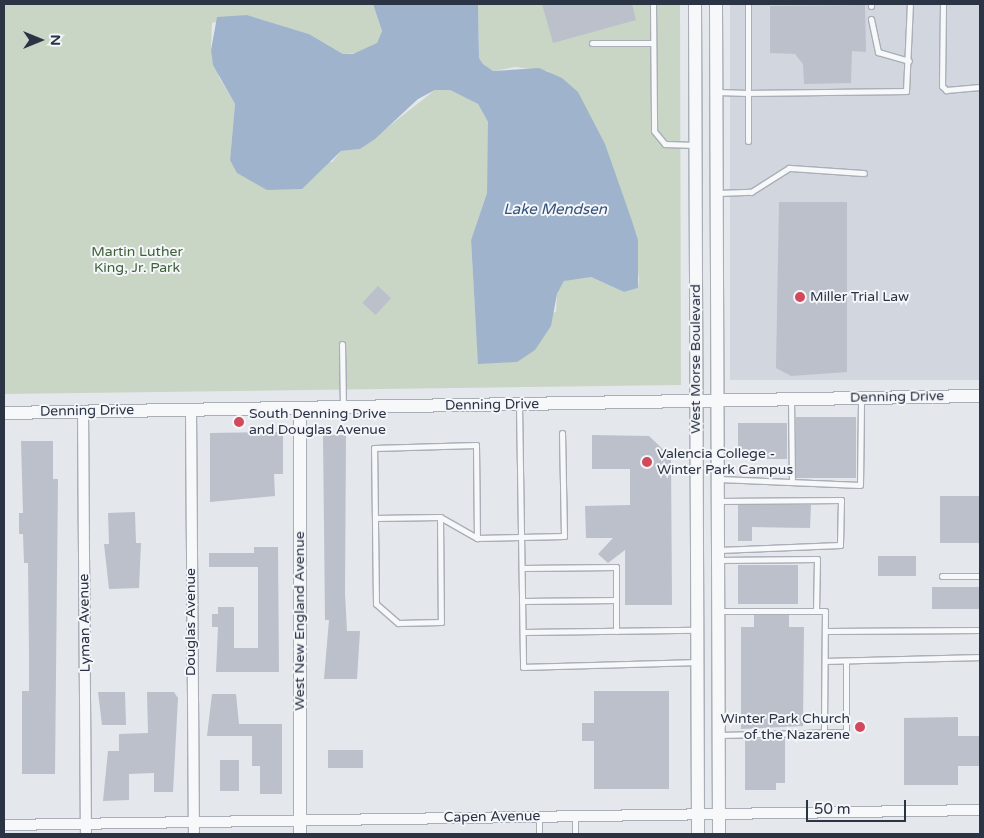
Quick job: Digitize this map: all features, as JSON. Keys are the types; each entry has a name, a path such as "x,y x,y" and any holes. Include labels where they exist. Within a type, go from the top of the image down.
{"street":[{"name":"West Morse Boulevard","path":"695,4 698,834"},
{"name":"West Morse Boulevard","path":"716,4 719,834"},
{"path":"696,145 717,145"},
{"name":"Denning Drive","path":"4,412 980,396"},
{"name":"West New England Avenue","path":"300,408 300,834"},
{"name":"Douglas Avenue","path":"191,410 194,834"},
{"name":"Lyman Avenue","path":"83,412 86,829"},
{"name":"Capen Avenue","path":"4,825 86,829 300,820 719,812 980,810"}],"lane":[{"path":"653,4 654,132 665,144 696,145"},
{"path":"748,4 748,141"},
{"path":"717,92 902,94 908,88 910,4"},
{"path":"943,4 942,86 946,90 980,86"},
{"path":"871,19 878,52 909,61"},
{"path":"592,43 653,43"},
{"path":"717,193 751,192 788,168 864,173"},
{"path":"342,344 344,407"},
{"path":"718,479 792,480 806,484 862,482 861,398"},
{"path":"791,400 792,480"},
{"path":"519,404 523,666 697,662"},
{"path":"375,518 440,517 478,538 564,536 562,433"},
{"path":"440,517 441,622 398,623 376,604 374,448 476,445 478,538"},
{"path":"718,501 841,500 840,545 718,555"},
{"path":"718,555 817,559 816,611"},
{"path":"522,568 616,567 616,631"},
{"path":"942,576 980,576"},
{"path":"522,601 616,600"},
{"path":"719,611 825,611 827,631 824,732"},
{"path":"522,632 697,630"},
{"path":"827,631 980,630"},
{"path":"826,662 980,657"},
{"path":"719,734 846,732 846,661"},
{"path":"575,815 575,834"},
{"path":"539,816 539,834"}],"shaded area":[{"path":"730,4 980,4 980,380 730,380"}],"green space":[{"name":"Martin Luther King, Jr. Park","path":"4,4 373,4 382,31 377,43 362,53 343,54 309,34 247,15 212,23 211,50 219,77 235,104 230,160 332,162 341,151 360,149 435,90 450,90 478,104 488,122 489,137 487,193 471,240 476,327 556,312 557,294 564,281 577,276 591,277 624,292 638,288 639,279 631,218 591,119 548,71 515,67 493,71 483,64 479,58 478,4 680,4 681,385 4,394"}],"water":[{"name":"Lake Mendsen","path":"373,4 478,4 479,58 483,64 493,71 539,68 562,78 578,92 605,144 638,240 638,288 624,292 591,277 564,281 557,294 551,326 535,350 517,362 478,364 471,240 487,193 488,122 478,104 450,90 435,90 418,99 375,139 360,149 341,151 302,189 267,190 237,173 230,160 235,104 213,65 211,50 217,17 247,15 309,34 343,54 353,54 377,43 382,31"}],"building":[{"path":"542,4 632,4 636,20 553,43"},
{"path":"865,5 866,52 852,51 851,83 804,84 803,64 795,54 770,53 770,6"},
{"path":"779,202 847,202 847,372 791,376 776,368"},
{"path":"378,286 391,298 375,315 362,303"},
{"path":"796,417 856,417 856,478 796,478"},
{"path":"738,423 787,423 787,459 738,459"},
{"path":"283,432 283,474 274,474 275,496 210,502 210,433"},
{"path":"323,435 346,435 345,593 347,631 360,631 357,679 324,679 329,620 325,620"},
{"path":"592,435 649,436 671,457 672,605 625,605 625,550 608,563 598,554 613,538 586,538 585,506 630,505 630,469 592,469"},
{"path":"21,441 53,441 53,479 58,479 55,774 22,774 22,691 29,691 29,654 28,563 24,563 23,534 19,534 19,513 23,513"},
{"path":"940,496 980,496 980,543 940,543"},
{"path":"738,505 811,505 810,528 752,527 752,541 738,541"},
{"path":"135,512 136,543 141,543 139,588 109,589 104,544 109,544 108,513"},
{"path":"254,547 278,547 279,672 216,672 218,627 212,627 212,614 218,614 218,607 234,607 234,648 258,648 258,567 209,567 209,553 254,553"},
{"path":"878,556 916,556 916,576 878,576"},
{"path":"738,565 798,565 798,604 738,604"},
{"path":"932,587 980,587 980,609 932,609"},
{"path":"754,615 789,615 789,627 804,627 803,726 741,729 741,627 754,627"},
{"path":"594,691 669,691 669,789 594,789 594,741 582,741 582,723 594,723"},
{"path":"98,692 125,692 126,725 102,725"},
{"path":"147,692 174,692 178,698 173,792 154,792 154,773 129,774 129,800 103,801 108,751 119,751 119,734 148,733"},
{"path":"212,694 236,694 239,724 282,724 282,794 260,794 260,766 252,766 252,736 207,736"},
{"path":"958,717 958,736 980,736 980,766 958,766 958,785 904,785 904,718"},
{"path":"785,738 785,783 776,783 776,790 745,790 745,739"},
{"path":"328,750 363,750 363,768 328,768"},
{"path":"220,760 239,760 239,791 220,791"}],"place":[{"name":"Miller Trial Law","path":"800,297"},
{"name":"South Denning Drive and Douglas Avenue","path":"239,422"},
{"name":"Valencia College - Winter Park Campus","path":"647,462"},
{"name":"Winter Park Church of the Nazarene","path":"860,727"}]}
